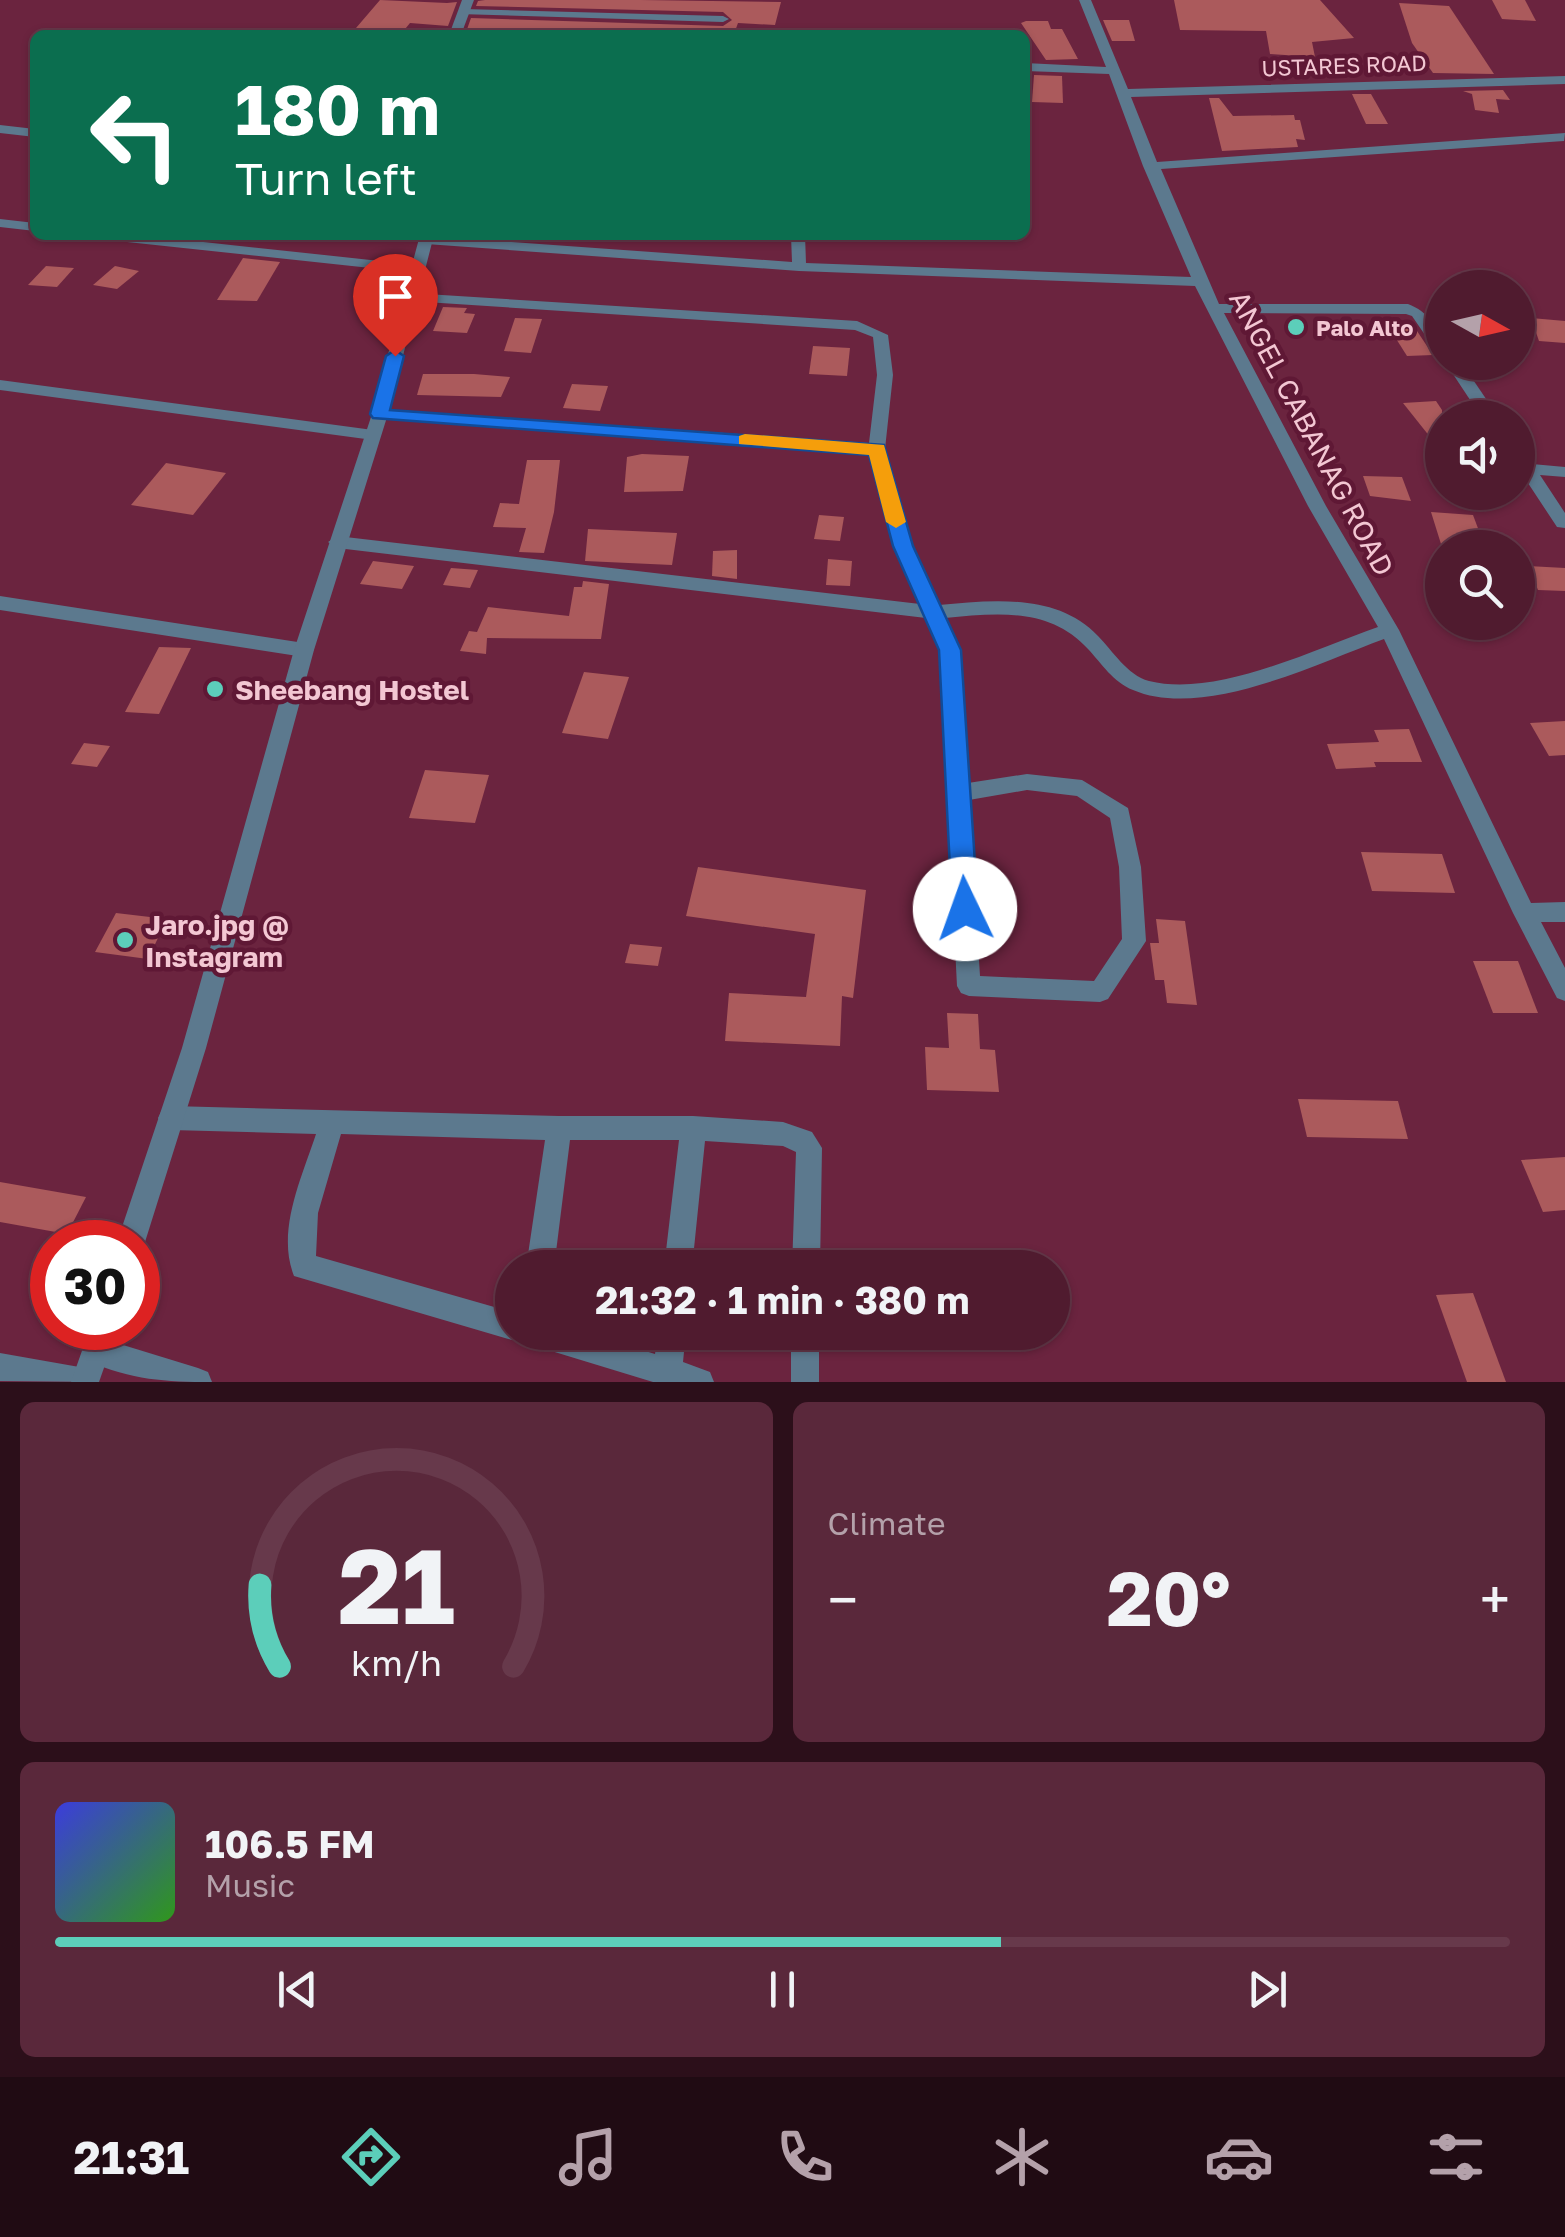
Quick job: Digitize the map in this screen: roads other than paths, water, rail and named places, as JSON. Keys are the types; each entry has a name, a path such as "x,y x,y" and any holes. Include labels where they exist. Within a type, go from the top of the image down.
{"street":[{"name":"ANGEL CABANAG ROAD","path":"1085,0 1200,282 1317,506 1389,630 1565,991"},
{"path":"457,30 465,6 723,20"},
{"path":"1030,67 1115,70"},
{"name":"USTARES ROAD","path":"1125,92 1565,80"},
{"path":"0,129 30,132"},
{"path":"1150,166 1564,137"},
{"path":"0,223 30,227"},
{"path":"145,240 418,269"},
{"path":"138,1220 194,1048 304,650 376,425 426,240"},
{"path":"464,240 798,267 1200,282"},
{"path":"798,240 798,267"},
{"path":"410,297 873,330 884,341 885,374 877,450 903,546 950,650 958,793 969,986 1100,992 1134,941 1130,868 1120,814 1082,788 1027,782 958,793"},
{"path":"1213,308 1408,309 1417,313 1425,324"},
{"path":"0,384 376,425 877,450"},
{"path":"1535,465 1565,472"},
{"path":"1535,481 1563,523"},
{"path":"338,542 933,612 1028,606 1085,634 1120,674 1143,687 1165,691 1204,692 1389,630"},
{"path":"0,603 304,650"},
{"path":"1524,913 1565,912"},
{"path":"171,1118 693,1128 783,1134 803,1141 809,1148 806,1250"},
{"path":"333,1120 302,1230 300,1252 304,1266 495,1321"},
{"path":"542,1250 559,1128"},
{"path":"680,1250 693,1128"},
{"path":"0,1367 85,1382 97,1350"},
{"path":"124,1350 198,1382"},
{"path":"596,1350 700,1382"},
{"path":"668,1371 670,1350"},
{"path":"805,1350 805,1382"}],"place":[{"name":"Palo Alto","path":"1296,327"},
{"name":"Sheebang Hostel","path":"215,689"},
{"name":"Jaro.jpg @ Instagram","path":"125,940"}]}
